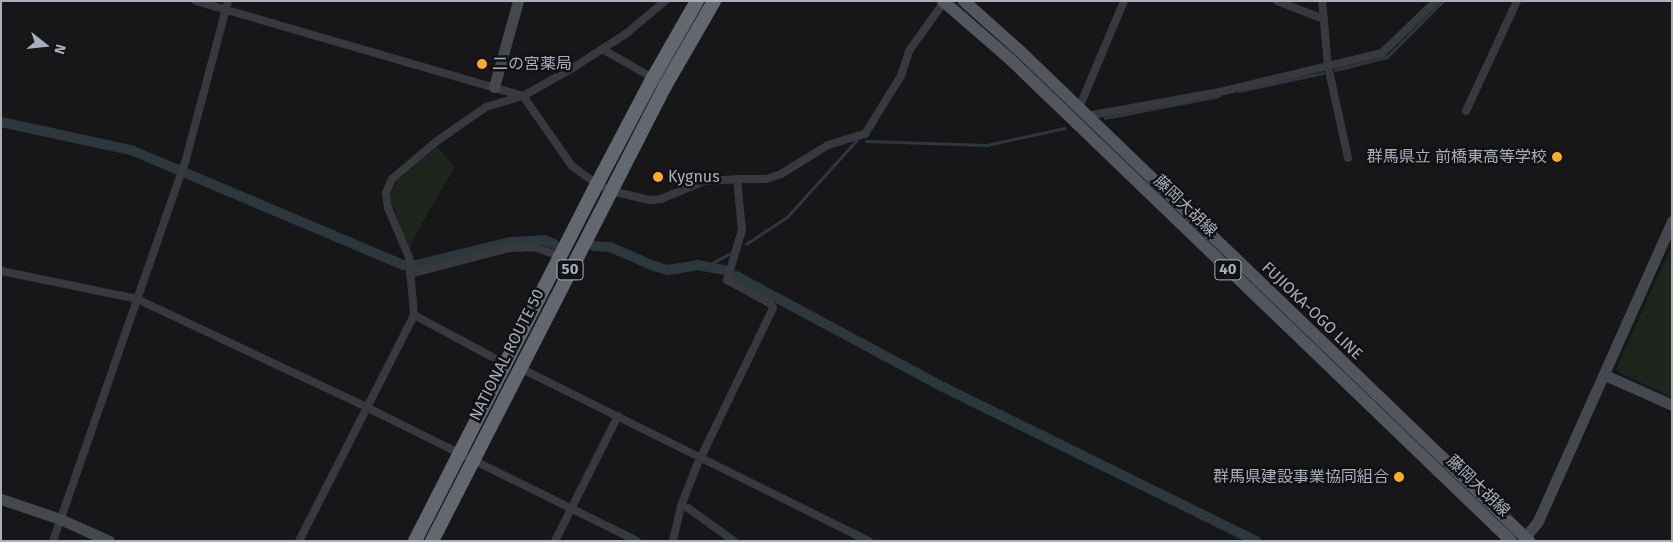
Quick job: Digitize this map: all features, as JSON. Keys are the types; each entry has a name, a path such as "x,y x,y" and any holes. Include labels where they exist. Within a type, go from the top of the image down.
{"highway":[{"name":"NATIONAL ROUTE 50","path":"415,541 597,184 653,78 697,1"},
{"name":"NATIONAL ROUTE 50","path":"432,541 665,86 714,1"}],"main road":[{"name":"FUJIOKA-OGO LINE","path":"964,1 1083,112 1525,540"},
{"name":"藤岡大胡線","path":"944,2 1011,60 1511,541"}],"street":[{"path":"196,1 523,96 572,166 597,184 611,191 650,200 661,199 704,181 766,179 781,174 828,144 865,134 901,76 909,51 944,2"},
{"path":"53,541 186,159 228,1"},
{"path":"494,87 518,1"},
{"path":"298,541 414,315 408,257 388,208 386,193 392,179 437,141 486,107 523,96 602,49 627,33 664,1"},
{"path":"1124,1 1083,112 1224,90 1382,53 1436,1"},
{"path":"1277,1 1324,19"},
{"path":"1322,1 1328,66 1348,158"},
{"path":"1466,111 1517,1"},
{"path":"602,49 653,78"},
{"path":"673,541 681,506 700,458 773,308 771,304 727,280 742,230 737,179"},
{"path":"1525,540 1538,521 1605,375 1672,221"},
{"path":"410,274 509,248 533,246 560,256"},
{"path":"1,271 137,299 474,459 637,541"},
{"path":"414,315 505,364"},
{"path":"520,368 869,541"},
{"path":"1605,375 1672,405"},
{"path":"555,541 618,416"},
{"path":"1,498 60,519 109,541"},
{"path":"681,506 688,508 734,541"}],"shaded area":[{"path":"437,147 455,167 417,232 410,249 407,247 389,196 397,181"},
{"path":"1672,245 1672,397 1620,373 1616,369"}],"waterway":[{"path":"1335,70 1387,57 1443,1"},
{"path":"1239,91 1323,73"},
{"path":"1105,118 1219,96"},
{"path":"1,122 131,150 403,265 416,265 511,242 544,240 554,244"},
{"path":"866,141 987,145 1064,128"},
{"path":"746,244 787,217 856,141"},
{"path":"594,246 610,247 668,270 698,265 724,270"},
{"path":"707,266 729,254"},
{"path":"736,276 943,387 1256,541"}],"place":[{"name":"二の宮薬局","path":"482,64"},
{"name":"群馬県立 前橋東高等学校","path":"1557,157"},
{"name":"Kygnus","path":"658,177"},
{"name":"群馬県建設事業協同組合","path":"1399,477"}]}
